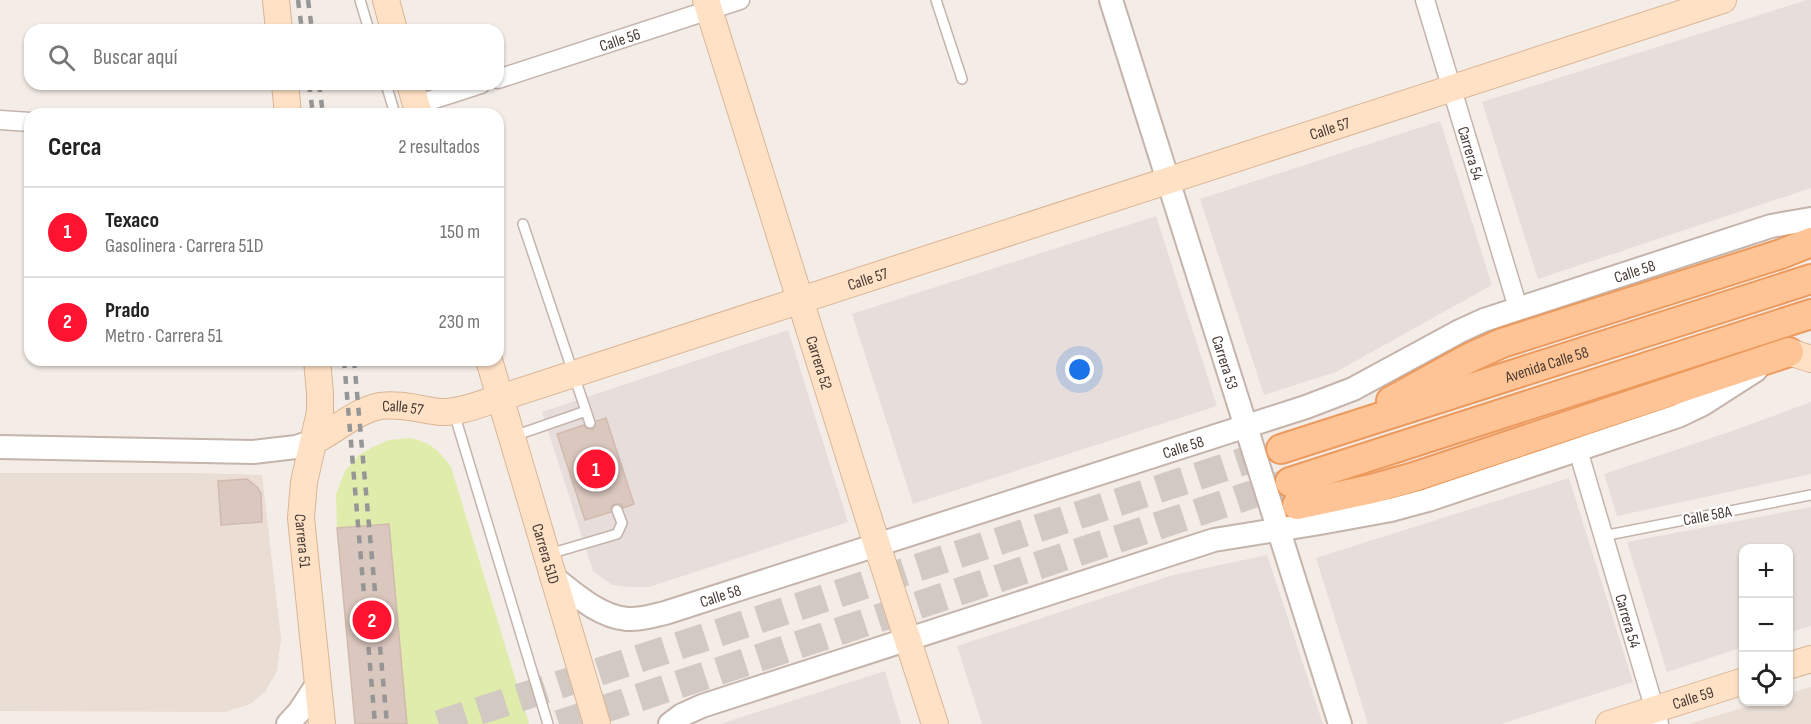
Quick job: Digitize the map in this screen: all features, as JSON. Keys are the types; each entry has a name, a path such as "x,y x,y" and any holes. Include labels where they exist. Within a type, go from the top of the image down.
{"main road":[{"path":"276,0 278,24"},
{"path":"386,0 392,24"},
{"name":"Calle 57","path":"314,441 327,435 354,416 382,406 453,412 492,377 574,374 1723,0"},
{"name":"Carrera 52","path":"708,5 935,724"},
{"path":"286,90 287,108"},
{"path":"1338,430 1469,358 1502,344 1781,254 1811,242"},
{"name":"Avenida Calle 58","path":"1281,449 1811,279"},
{"name":"Avenida Calle 58","path":"1804,353 1372,489 1294,493 1811,314"},
{"name":"Carrera 51","path":"317,366 320,412 304,482 301,518 322,724"},
{"name":"Carrera 51D","path":"492,377 512,436 597,724"},
{"path":"1793,664 1811,659"},
{"name":"Calle 59","path":"1609,724 1656,717 1739,683"}],"street":[{"name":"Calle 56","path":"504,77 708,5 740,0"},
{"name":"Carrera 53","path":"1111,0 1340,724"},
{"name":"Carrera 54","path":"1425,0 1518,308"},
{"path":"410,104 460,90"},
{"path":"0,120 24,122"},
{"name":"Calle 58","path":"550,566 585,601 599,610 628,619 665,613 1306,407 1353,389 1460,331 1518,308 1772,226 1811,219"},
{"path":"670,724 682,715 702,706 1214,540 1381,512 1428,500 1657,424 1691,410 1768,363 1804,353"},
{"name":"Calle 57","path":"0,447 253,452 296,447 314,441"},
{"name":"Carrera 54","path":"1578,450 1656,717"},
{"path":"288,724 318,683"}],"lane":[{"path":"360,0 367,24"},
{"path":"936,0 962,79"},
{"path":"393,90 410,104"},
{"path":"524,224 590,423"},
{"path":"512,436 586,411"},
{"path":"453,412 548,724"},
{"name":"Calle 58A","path":"1603,536 1811,495"},
{"path":"550,566 617,534 622,523 617,510"}],"shaded area":[{"path":"1811,0 1811,188 1538,279 1482,102"},
{"path":"1440,121 1492,285 1336,372 1264,395 1200,199"},
{"path":"1156,216 1217,406 913,504 852,314"},
{"path":"788,330 848,522 649,587 612,585 593,571 542,412"},
{"path":"1811,402 1811,474 1617,516 1604,474"},
{"path":"0,473 262,475 281,639 277,671 265,692 250,704 225,712 0,711"},
{"path":"1569,478 1633,682 1501,724 1368,724 1316,558"},
{"path":"1811,507 1811,626 1793,632 1793,544 1739,544 1739,648 1667,672 1627,542"},
{"path":"1267,555 1323,724 982,724 957,646 1173,575"},
{"path":"885,671 901,724 720,724"},
{"path":"1811,687 1811,724 1689,724 1749,706 1793,706 1793,692"}],"green space":[{"path":"411,438 434,448 451,467 529,724 355,724 337,529 336,494 345,471 359,455 389,440"}],"building":[{"path":"606,418 634,504 623,508 621,504 615,504 611,506 611,512 585,520 557,434 584,425 592,430 596,421"},
{"path":"247,479 261,493 262,522 221,525 218,481"},
{"path":"389,524 407,724 355,724 337,528"}],"tunnel":[{"path":"439,724 1281,449"},
{"path":"559,724 1290,482"}],"railway":[{"path":"298,0 301,24"},
{"path":"308,0 311,24"},
{"path":"310,90 312,108"},
{"path":"320,90 322,108"},
{"path":"345,366 375,724"},
{"path":"355,366 387,724"}],"place":[{"name":"Texaco","path":"596,469"},
{"name":"Prado","path":"372,620"}]}
